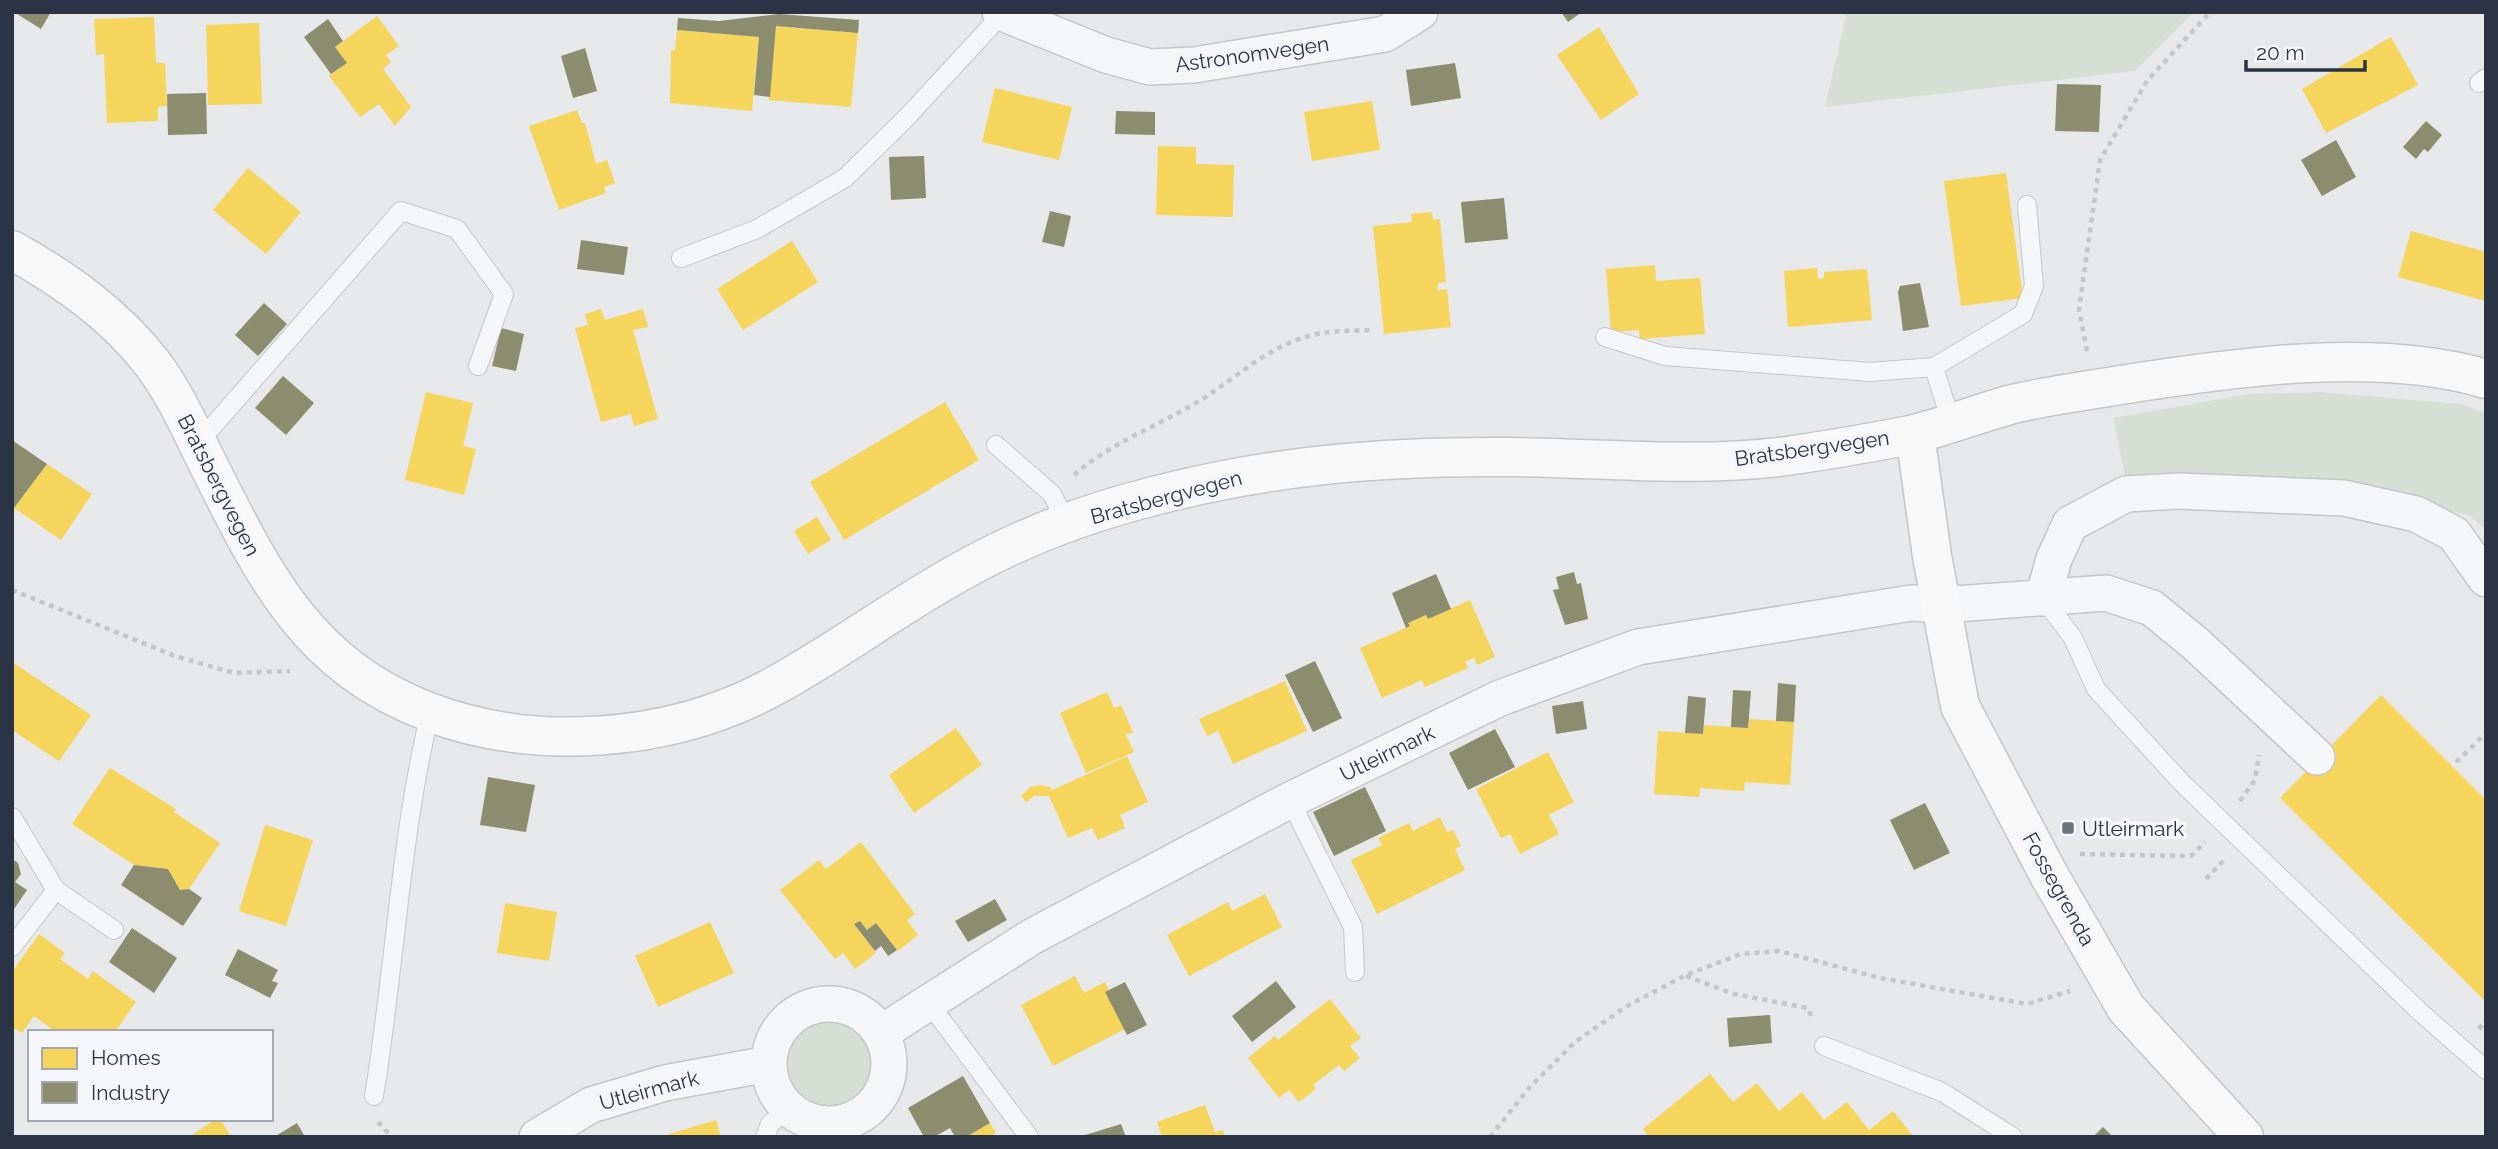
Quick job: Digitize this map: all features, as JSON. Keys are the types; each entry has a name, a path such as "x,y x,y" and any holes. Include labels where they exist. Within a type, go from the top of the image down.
{"main road":[{"name":"Bratsbergvegen","path":"12,250 81,292 131,338 172,392 260,565 314,640 346,668 382,691 430,713 480,729 544,735 632,732 679,723 761,693 821,659 962,570 1008,547 1059,509 1146,498 1211,483 1353,460 1500,457 1721,460 1783,456 1915,434 2019,403 2198,373 2328,364 2427,368 2486,379"},
{"name":"Fossegrenda","path":"1915,434 1941,605 1961,706 2049,875 2126,1008 2244,1137"}],"street":[{"name":"Astronomvegen","path":"1003,13 1106,55 1150,67 1194,65 1385,34 1420,12"},
{"path":"2043,598 2054,559 2070,524 2126,494 2165,492 2344,498 2416,514 2454,534 2486,579"},
{"path":"1941,605 2106,593 2152,608 2206,653 2317,757"},
{"name":"Utleirmark","path":"881,1033 1033,936 1290,800 1500,698 1638,647 1911,603 1941,605"},
{"path":"839,1005 856,1011 881,1033 889,1066 886,1083 867,1111 852,1120 827,1124 802,1118 787,1109 777,1095 768,1064 772,1046 779,1031 806,1009 839,1005"},
{"name":"Utleirmark","path":"537,1137 591,1105 665,1083 768,1064"}],"lane":[{"name":"Astronomvegen","path":"681,258 757,229 845,178 907,117 1003,13"},
{"path":"1605,337 1665,356 1870,372 1934,367 2023,314 2034,286 2027,205"},
{"path":"198,443 401,211 457,229 504,295 478,366"},
{"path":"1934,367 1951,422"},
{"path":"996,445 1059,509"},
{"path":"2043,598 2073,638 2096,689 2182,783 2418,1010 2486,1070"},
{"path":"374,1096 394,967 413,782 430,713"},
{"path":"1290,800 1353,927 1355,972"},
{"path":"12,817 56,890 114,930"},
{"path":"12,947 56,890"},
{"path":"928,1002 1030,1137"},
{"path":"1824,1046 1942,1092 2014,1137"},
{"path":"765,1137 770,1124 787,1109"}],"path":[{"path":"2095,390 2079,310 2100,160 2147,81 2210,12"},
{"path":"1059,509 1092,459 1192,406 1279,348 1306,337 1334,331 1373,330"},
{"path":"12,590 175,656 234,673 290,671"},
{"path":"2456,762 2486,733"},
{"path":"1490,1137 1528,1088 1576,1042 1627,1006 1686,975 1741,954 1779,951 1880,978 2027,1004 2070,991"},
{"path":"1686,975 1734,994 1808,1008 1824,1046"}],"shaded area":[{"path":"1847,12 2194,12 2135,71 1825,107"},
{"path":"2319,392 2460,404 2486,413 2486,530 2469,515 2319,485 2126,479 2113,418 2249,394"},
{"path":"830,1020 855,1028 867,1040 875,1065 867,1090 855,1102 830,1110 805,1102 793,1090 785,1065 793,1040 805,1028"}],"building: Homes":[{"path":"377,16 399,46 386,55 391,62 383,69 411,107 395,126 379,104 360,117 329,76 347,63 335,47"},
{"path":"154,17 156,63 165,63 167,106 158,107 158,121 107,123 104,54 96,55 94,19"},
{"path":"259,23 262,104 208,105 206,25"},
{"path":"776,26 858,33 851,107 769,100"},
{"path":"1599,27 1639,94 1601,120 1557,55"},
{"path":"677,30 759,37 752,111 670,103 671,50 675,50"},
{"path":"2391,37 2418,85 2326,133 2302,89"},
{"path":"995,88 1072,107 1059,160 982,142"},
{"path":"1372,101 1380,150 1312,161 1304,112"},
{"path":"577,110 582,123 585,123 596,164 607,160 615,183 604,187 606,193 559,210 529,126"},
{"path":"1158,146 1196,147 1196,164 1234,165 1233,217 1156,215"},
{"path":"248,168 301,212 266,254 213,210"},
{"path":"2006,173 2023,298 1961,306 1944,181"},
{"path":"1432,212 1433,220 1440,219 1446,282 1438,283 1438,290 1447,289 1451,327 1384,334 1373,226 1412,222 1411,214"},
{"path":"2411,231 2486,252 2486,301 2398,277"},
{"path":"792,241 818,282 743,330 717,289"},
{"path":"1655,265 1656,281 1700,278 1705,334 1640,339 1639,330 1611,332 1606,269"},
{"path":"1817,268 1818,279 1824,278 1824,272 1867,269 1872,320 1788,327 1784,271"},
{"path":"601,309 605,320 643,309 648,327 633,330 658,419 634,426 631,414 601,422 575,328 588,325 585,314"},
{"path":"426,392 473,403 463,446 476,449 464,495 405,480"},
{"path":"945,402 979,460 844,540 810,482"},
{"path":"47,464 92,494 61,540 14,508"},
{"path":"817,517 831,540 808,554 794,531"},
{"path":"1470,600 1495,657 1477,665 1474,658 1465,662 1468,668 1425,687 1422,680 1382,698 1360,648 1410,626 1408,623 1426,615 1428,619"},
{"path":"12,662 91,715 59,761 12,730"},
{"path":"1285,681 1307,731 1233,764 1218,731 1207,736 1199,719"},
{"path":"1107,692 1114,708 1121,705 1133,732 1126,735 1134,752 1086,773 1060,713"},
{"path":"2381,695 2486,800 2486,1002 2280,798"},
{"path":"1749,719 1794,722 1790,785 1745,782 1744,791 1700,788 1699,797 1654,794 1658,731 1703,734 1704,725 1748,728"},
{"path":"956,728 982,765 914,813 889,775"},
{"path":"1548,752 1574,802 1549,815 1559,834 1520,854 1510,834 1501,838 1476,789"},
{"path":"1127,756 1148,802 1120,815 1125,828 1098,840 1092,828 1068,838 1049,796 1034,796 1026,802 1021,796 1030,787 1041,785 1052,788 1050,791"},
{"path":"110,768 176,809 174,812 220,843 189,889 180,890 168,869 134,865 72,824"},
{"path":"1440,817 1447,832 1453,830 1461,846 1455,849 1465,870 1377,914 1351,860 1382,845 1378,838 1409,823 1413,831"},
{"path":"265,825 313,840 286,926 239,911"},
{"path":"861,842 915,914 907,920 918,935 898,951 876,923 867,930 860,921 854,924 876,953 855,969 843,953 835,959 780,890 819,860 826,869"},
{"path":"1265,894 1282,927 1189,976 1167,935 1228,902 1232,911"},
{"path":"505,903 557,912 549,961 497,953"},
{"path":"710,922 734,973 658,1007 635,956"},
{"path":"39,934 65,953 60,959 88,979 93,971 136,1002 116,1030 53,1030 34,1016 22,1033 12,1027 12,972"},
{"path":"1075,976 1084,993 1105,982 1109,990 1105,992 1125,1029 1053,1066 1021,1005"},
{"path":"1330,999 1361,1038 1350,1046 1360,1058 1344,1071 1339,1065 1313,1085 1316,1089 1299,1102 1289,1090 1279,1098 1248,1058 1275,1036 1278,1040"},
{"path":"1710,1074 1733,1102 1757,1083 1779,1111 1802,1092 1824,1120 1847,1102 1869,1130 1893,1111 1914,1137 1649,1137 1643,1129"},
{"path":"1205,1105 1215,1132 1223,1130 1225,1137 1162,1137 1157,1122"},
{"path":"716,1120 721,1137 663,1136"},
{"path":"213,1121 221,1121 231,1137 189,1137"},
{"path":"990,1123 996,1133 990,1137 966,1137"}],"building: Industry":[{"path":"14,12 51,12 41,29"},
{"path":"1561,12 1582,12 1568,22"},
{"path":"779,14 859,20 858,33 776,26 770,97 754,95 759,37 677,30 678,18 719,21"},
{"path":"328,19 343,41 335,47 347,63 331,74 304,37"},
{"path":"585,48 597,91 573,98 561,56"},
{"path":"1455,63 1461,98 1411,106 1406,70"},
{"path":"2057,84 2101,85 2099,132 2055,131"},
{"path":"206,93 207,134 168,135 167,94"},
{"path":"1116,111 1155,112 1155,135 1115,134"},
{"path":"2426,121 2442,135 2428,152 2424,149 2416,159 2403,147"},
{"path":"2336,140 2356,177 2322,196 2301,160"},
{"path":"924,156 926,198 891,200 889,157"},
{"path":"1504,198 1508,239 1465,243 1461,202"},
{"path":"1050,211 1071,216 1064,247 1042,242"},
{"path":"581,240 628,247 624,275 577,269"},
{"path":"1920,283 1929,327 1903,331 1898,292 1900,286"},
{"path":"264,303 287,324 258,356 235,335"},
{"path":"501,328 524,334 516,371 492,366"},
{"path":"283,376 314,403 286,435 255,408"},
{"path":"12,440 47,464 14,508 12,507"},
{"path":"1574,572 1577,584 1581,583 1588,619 1565,625 1553,590 1559,589 1556,577"},
{"path":"1436,574 1451,609 1428,619 1426,615 1408,623 1410,626 1406,628 1392,593"},
{"path":"1315,661 1342,718 1313,732 1285,675"},
{"path":"1778,683 1796,685 1794,722 1776,721"},
{"path":"1733,690 1751,691 1748,728 1731,727"},
{"path":"1688,696 1706,698 1703,734 1685,733"},
{"path":"1583,701 1587,729 1556,734 1552,706"},
{"path":"1495,729 1515,767 1468,790 1449,753"},
{"path":"488,777 535,785 526,832 480,825"},
{"path":"1365,787 1386,831 1334,856 1313,812"},
{"path":"1925,803 1950,853 1914,870 1890,820"},
{"path":"12,859 18,863 21,874 15,882 27,890 12,912"},
{"path":"134,865 168,869 180,890 189,889 202,898 183,926 121,885"},
{"path":"995,899 1007,920 968,942 955,921"},
{"path":"860,921 867,930 876,923 897,950 888,956 881,946 875,951 854,924"},
{"path":"132,928 177,958 154,993 109,962"},
{"path":"238,949 278,970 272,981 278,983 270,998 225,975"},
{"path":"1276,981 1296,1007 1252,1042 1232,1016"},
{"path":"1125,982 1147,1025 1127,1035 1105,992"},
{"path":"1770,1015 1772,1043 1729,1047 1727,1018"},
{"path":"963,1076 990,1123 966,1137 955,1137 950,1128 934,1137 924,1137 908,1108"},
{"path":"297,1123 305,1137 274,1137"},
{"path":"1121,1124 1126,1137 1082,1137 1082,1136"},
{"path":"2103,1127 2113,1137 2093,1137"}],"place":[{"name":"Utleirmark","path":"2068,828"}]}
